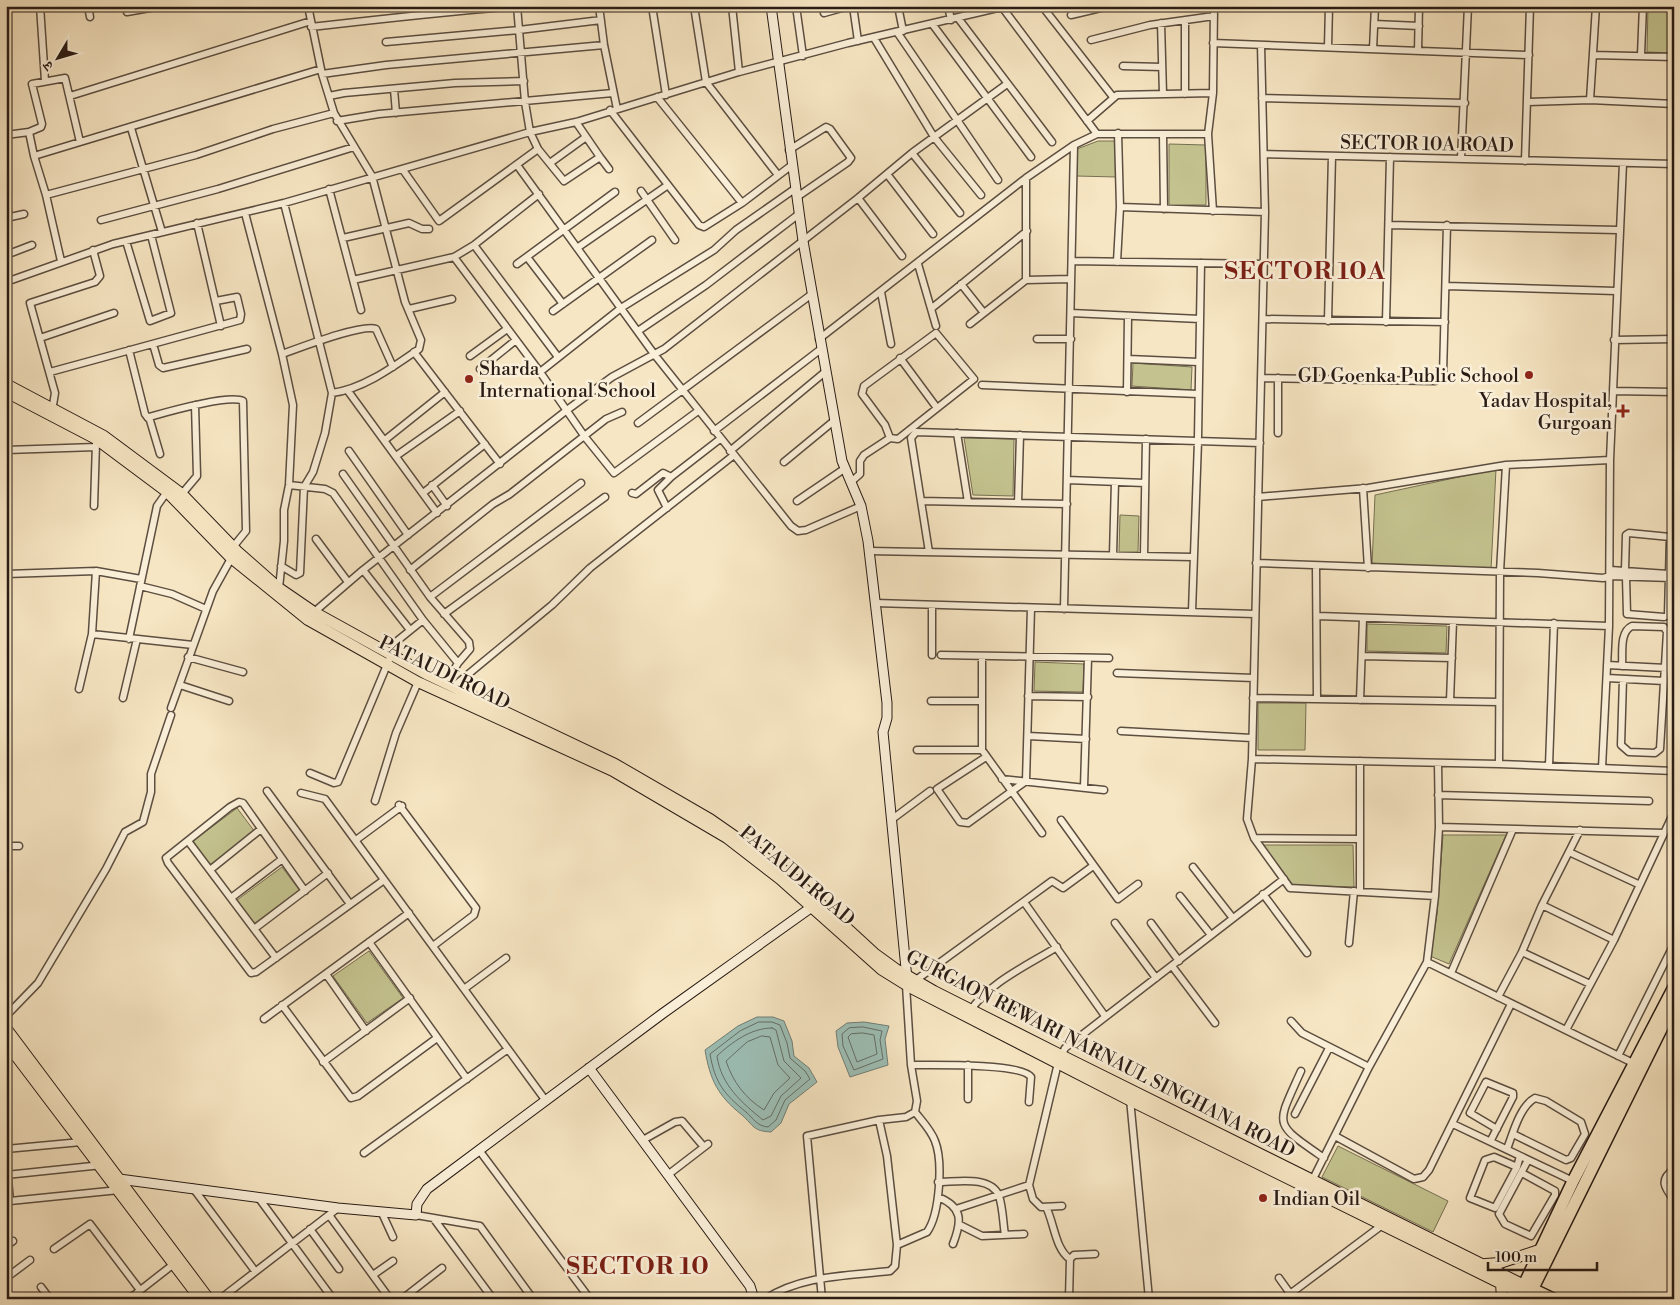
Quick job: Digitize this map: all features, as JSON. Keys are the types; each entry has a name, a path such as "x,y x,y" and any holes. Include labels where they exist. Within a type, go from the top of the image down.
{"highway":[{"path":"1526,1295 1639,1066 1674,987"},
{"path":"1526,1295 1539,1250 1573,1181 1674,1004"},
{"path":"1526,1295 1553,1299"}],"main road":[{"name":"GURGAON REWARI NARNAUL SINGHANA ROAD","path":"6,384 97,439 169,489 234,552 311,616 584,753 642,778 718,824 786,872 815,904 910,980 969,1013 1131,1095 1311,1184 1484,1264 1526,1295"},
{"path":"6,392 52,411"},
{"name":"PATAUDI ROAD","path":"234,552 311,616 386,664 418,682 584,753"},
{"path":"6,1028 103,1164 118,1190 209,1299"},
{"path":"6,1043 81,1142 119,1179 177,1261 200,1299"},
{"path":"1311,1184 1381,1226 1526,1295"},
{"path":"1484,1264 1500,1263 1539,1250"},
{"path":"1502,1282 1502,1299"}],"street":[{"path":"40,6 45,81"},
{"path":"88,6 90,17"},
{"path":"126,6 127,12 160,6"},
{"path":"308,6 322,71 334,113 372,176 397,269 421,340 421,347 393,367 348,391 332,394"},
{"path":"70,96 311,24 398,19 517,6 525,102 530,132 538,149 558,175 566,181 600,157"},
{"path":"600,6 604,45 617,109"},
{"path":"652,6 666,95"},
{"path":"694,6 706,82 778,175"},
{"path":"732,6 739,72"},
{"path":"771,6 789,150 819,339 844,469 861,506 869,551 887,703 887,718 883,732 891,820 910,980 912,1065 917,1101 915,1112 935,1139 939,1156 938,1197 928,1232 897,1245"},
{"path":"796,6 803,56"},
{"path":"824,13 849,6"},
{"path":"853,6 858,41"},
{"path":"898,6 900,32 956,120 998,180"},
{"path":"948,6 954,19 1052,142"},
{"path":"1042,6 1113,97"},
{"path":"1071,15 1109,6"},
{"path":"1213,211 1208,134 1213,93 1214,6"},
{"path":"1328,47 1329,6"},
{"path":"1373,49 1375,6"},
{"path":"1418,51 1420,6"},
{"path":"1461,159 1468,6"},
{"name":"SECTOR 10A ROAD","path":"1264,154 1525,161 1530,6"},
{"path":"1590,100 1596,6"},
{"path":"1641,55 1643,6"},
{"path":"6,282 126,240 284,203 372,176 403,170 530,132 576,122 610,110 739,72 858,41 1004,7 1097,134"},
{"path":"1091,40 1161,23 1214,16"},
{"path":"386,42 519,30 601,20"},
{"path":"1185,20 1185,94"},
{"path":"1161,23 1163,94"},
{"path":"1374,24 1419,26"},
{"path":"933,25 1032,157"},
{"path":"874,38 934,137 981,195"},
{"path":"1213,43 1529,55"},
{"path":"34,156 322,71 604,45"},
{"path":"1262,45 1265,212 1263,319 1252,759 1247,819 1254,838 1290,888 1435,896"},
{"path":"1593,55 1674,57"},
{"path":"1123,66 1162,67"},
{"path":"6,135 29,132 41,127 42,124 32,84 65,78 80,142"},
{"path":"329,96 492,81 524,81"},
{"path":"311,616 362,570 447,506 567,410 612,377 664,349 858,198 912,153 1007,84"},
{"path":"394,89 396,113"},
{"path":"337,120 613,93"},
{"path":"1087,121 1113,97 1118,95 1213,93"},
{"path":"657,97 742,203"},
{"path":"1262,98 1465,103"},
{"path":"1528,102 1590,100 1674,104"},
{"path":"610,110 699,225 704,227 742,203 792,164"},
{"path":"46,195 196,155 273,129 334,113"},
{"path":"576,122 609,168"},
{"path":"540,372 621,308 714,250 736,230 848,162 851,158 830,129 826,127 789,150"},
{"path":"131,128 162,232"},
{"path":"29,132 62,261"},
{"path":"1117,262 1120,208 1118,133"},
{"path":"819,339 918,264 1026,178 1074,145 1097,134 1208,134"},
{"path":"1163,134 1164,209"},
{"path":"550,163 586,137"},
{"path":"1064,609 1074,145"},
{"path":"101,220 155,206 354,147"},
{"path":"403,170 439,221 538,149"},
{"path":"912,153 960,213"},
{"path":"1328,320 1332,156"},
{"path":"1386,322 1390,157"},
{"path":"1525,161 1674,164"},
{"path":"1602,768 1610,626 1612,391 1618,230 1623,163"},
{"path":"516,165 654,354 720,439 792,526 798,531 806,530 861,506"},
{"path":"887,174 933,234"},
{"path":"1026,178 1026,280"},
{"path":"577,248 668,185"},
{"path":"329,189 361,310"},
{"path":"517,264 614,192"},
{"path":"641,192 675,240"},
{"path":"353,280 454,257 474,245 538,194"},
{"path":"858,198 902,256"},
{"path":"6,203 7,218 24,214"},
{"path":"281,566 296,575 300,573 304,487 313,472 325,433 332,394 284,203"},
{"path":"1120,208 1265,212"},
{"path":"245,213 282,354 293,405 289,485 284,510 279,588"},
{"path":"638,331 706,285 799,214"},
{"path":"197,223 221,326"},
{"path":"343,238 386,230 409,223 422,230 429,229"},
{"path":"1389,225 1618,230"},
{"path":"1261,378 1438,380 1443,374 1447,225"},
{"path":"932,308 1027,231"},
{"path":"126,240 150,321 171,313 151,234"},
{"path":"553,311 652,240"},
{"path":"6,255 32,245"},
{"path":"474,245 558,357"},
{"path":"52,411 55,393 30,302 95,282 100,276 93,250"},
{"path":"454,257 540,372 585,437 614,473 698,411"},
{"path":"526,257 562,304"},
{"path":"1072,261 1264,264"},
{"path":"1192,612 1198,439 1201,263"},
{"path":"918,264 936,326"},
{"path":"970,324 1026,280 1071,278"},
{"path":"961,284 984,313"},
{"path":"1446,286 1616,291"},
{"path":"882,292 892,344"},
{"path":"638,423 812,294"},
{"path":"50,372 236,323 240,320 241,314 237,297 216,301"},
{"path":"409,309 452,299"},
{"path":"40,338 114,313"},
{"path":"1071,313 1200,319"},
{"path":"1127,392 1128,316"},
{"path":"1263,319 1445,322"},
{"path":"282,354 359,329 375,328 393,367"},
{"path":"470,356 507,329"},
{"path":"851,482 860,474 860,461 864,455 890,438 898,439 974,379 936,333 900,358 864,386 861,391 889,432 890,438"},
{"path":"1614,340 1674,338"},
{"path":"1037,339 1071,339"},
{"path":"480,369 516,340"},
{"path":"153,344 159,366 163,368 246,349"},
{"path":"714,430 821,349"},
{"path":"129,350 145,414 160,454"},
{"path":"414,352 500,464"},
{"path":"900,358 937,408"},
{"path":"1128,358 1198,362"},
{"path":"450,685 552,605 590,568 667,508 825,372"},
{"path":"1278,378 1278,433"},
{"path":"982,385 1198,394"},
{"path":"348,391 437,513"},
{"path":"1612,391 1674,392"},
{"path":"385,440 445,392"},
{"path":"6,1016 38,983 106,869 125,832 143,822 151,792 151,774 188,657 206,609 246,531 244,404 241,400 234,398 195,405 148,418"},
{"path":"179,498 197,476 195,405"},
{"path":"396,456 460,411"},
{"path":"410,570 493,504 510,494 606,419 622,412"},
{"path":"784,462 835,420"},
{"path":"930,552 911,436 916,432 1198,439 1260,443"},
{"path":"957,433 968,502"},
{"path":"1018,503 1020,435"},
{"path":"6,450 97,439 94,506"},
{"path":"667,508 658,490 720,439"},
{"path":"1144,556 1146,439"},
{"path":"423,493 485,444"},
{"path":"349,451 408,535"},
{"path":"1258,497 1363,488 1506,465 1610,460"},
{"path":"1499,764 1500,572 1506,465"},
{"path":"797,501 844,469"},
{"path":"632,494 636,494 664,472 672,478"},
{"path":"343,474 410,570 470,646 458,663 450,685"},
{"path":"1067,480 1145,483"},
{"path":"1113,555 1115,482"},
{"path":"430,597 581,483"},
{"path":"289,485 325,489 333,493 423,620 458,663"},
{"path":"432,485 447,506"},
{"path":"1363,488 1368,568"},
{"path":"129,638 157,506 169,489"},
{"path":"444,614 606,497"},
{"path":"921,501 1067,504"},
{"path":"1629,533 1668,536 1672,541 1668,615 1638,616 1626,613 1626,574 1626,535 1629,533"},
{"path":"316,539 348,582"},
{"path":"869,551 1193,557"},
{"path":"1256,563 1500,572 1603,578 1610,573 1671,576"},
{"path":"1316,566 1318,616 1317,699"},
{"path":"362,570 410,630"},
{"path":"6,574 96,571 172,594 206,609"},
{"path":"79,689 92,634 96,571"},
{"path":"876,603 1255,614"},
{"path":"932,605 932,655"},
{"path":"1026,781 1031,608"},
{"path":"1318,616 1610,626"},
{"path":"1360,700 1363,618"},
{"path":"310,773 334,783 338,782 390,654 397,641 423,620"},
{"path":"1450,702 1453,621"},
{"path":"1548,766 1554,623"},
{"path":"1622,666 1624,634 1627,628 1632,626 1664,627 1667,632 1666,668 1660,748 1653,754 1629,752 1621,745 1623,679"},
{"path":"92,634 193,644"},
{"path":"122,698 137,639"},
{"path":"941,655 1109,658"},
{"path":"982,656 982,750 1010,792 1042,833"},
{"path":"1362,656 1452,658"},
{"path":"188,657 243,672"},
{"path":"1084,787 1088,658"},
{"path":"1607,665 1666,668"},
{"path":"1117,673 1254,678"},
{"path":"1607,678 1664,681"},
{"path":"375,801 396,733 418,682"},
{"path":"180,685 229,701"},
{"path":"1028,696 1088,697"},
{"path":"1253,698 1499,702"},
{"path":"931,701 982,701"},
{"path":"1121,731 1252,738"},
{"path":"1028,736 1086,739"},
{"path":"1252,759 1499,764 1673,771 1674,744"},
{"path":"917,750 982,750"},
{"path":"986,757 938,789 960,822 968,823 1026,781"},
{"path":"1349,943 1357,891 1360,839 1360,761"},
{"path":"1311,1184 1369,1067 1427,962 1435,896 1439,827 1438,763"},
{"path":"1002,780 1104,790"},
{"path":"891,820 930,791"},
{"path":"267,792 350,904"},
{"path":"301,793 325,799 546,1101"},
{"path":"1438,795 1649,801"},
{"path":"304,891 262,829 243,803 240,802 230,807 166,858 250,972 256,972 384,880"},
{"path":"356,840 400,805 476,908 474,915 433,946"},
{"path":"1566,1030 1614,940 1638,884 1674,812"},
{"path":"1061,820 1118,899 1138,884"},
{"path":"1439,827 1664,833"},
{"path":"210,870 262,829"},
{"path":"1451,973 1513,829"},
{"path":"1498,997 1522,952 1542,905 1580,830"},
{"path":"1254,838 1360,839"},
{"path":"188,841 276,958"},
{"path":"6,846 18,846"},
{"path":"1569,852 1638,884"},
{"path":"231,898 282,860"},
{"path":"910,980 1052,881 1063,888 1093,866"},
{"path":"1193,867 1232,918"},
{"path":"254,929 328,873"},
{"path":"1062,1206 1040,1206 1033,1199 1029,1185 1060,1059 1069,1043 1179,961 1263,894 1284,880"},
{"path":"1263,894 1307,953"},
{"path":"1180,896 1211,935"},
{"path":"1024,902 1105,1016"},
{"path":"416,1216 417,1204 427,1189 589,1068 815,904"},
{"path":"1542,905 1614,940"},
{"path":"264,1018 409,913"},
{"path":"1115,923 1156,978"},
{"path":"1150,923 1179,961"},
{"path":"369,942 467,1079"},
{"path":"1618,1056 1674,944"},
{"path":"969,1013 982,997 1009,976 1057,947"},
{"path":"1522,952 1590,984"},
{"path":"464,989 506,958"},
{"path":"1427,962 1639,1066"},
{"path":"1172,966 1215,1023"},
{"path":"326,974 366,1031"},
{"path":"323,1062 410,998"},
{"path":"1335,1136 1414,1179 1423,1176 1429,1170 1453,1124 1511,1004"},
{"path":"282,1005 348,1096 355,1097 437,1038"},
{"path":"1291,1021 1302,1033 1369,1067"},
{"path":"1295,1114 1329,1048"},
{"path":"364,1153 508,1049"},
{"path":"912,1065 968,1065 1023,1070 1031,1077 1029,1102"},
{"path":"968,1065 968,1099"},
{"path":"589,1068 669,1174 751,1297"},
{"path":"1301,1071 1284,1108 1284,1128 1289,1134 1324,1158"},
{"path":"1491,1140 1498,1129 1514,1093 1486,1082 1470,1113 1498,1129"},
{"path":"1131,1095 1149,1299"},
{"path":"1507,1149 1513,1134 1526,1105 1535,1098 1546,1101 1581,1122 1585,1134 1570,1158 1566,1160 1513,1134"},
{"path":"822,1299 807,1136 879,1120 906,1117 915,1112"},
{"path":"765,1299 784,1288 821,1278 890,1271 895,1266 897,1245 887,1156 879,1120"},
{"path":"643,1140 675,1122 682,1121 706,1145 669,1174"},
{"path":"1453,1124 1491,1140 1573,1181"},
{"path":"6,1148 81,1142"},
{"path":"479,1150 590,1299"},
{"path":"1520,1156 1519,1170 1499,1214 1505,1224 1531,1236 1539,1226 1556,1195 1555,1191 1519,1170 1494,1157 1485,1160 1470,1198 1495,1208 1519,1170 1528,1160"},
{"path":"6,1159 8,1201 118,1190"},
{"path":"7,1175 103,1164"},
{"path":"1674,1169 1665,1175 1663,1180 1663,1186 1674,1200"},
{"path":"119,1179 193,1187 338,1208 416,1216 480,1226 533,1299"},
{"path":"938,1182 981,1181 999,1195 1005,1235"},
{"path":"956,1209 1029,1185"},
{"path":"193,1187 255,1272"},
{"path":"258,1196 333,1299"},
{"path":"938,1197 952,1202 956,1209 960,1225 953,1244"},
{"path":"1046,1206 1052,1219 1056,1239 1064,1254 1070,1259"},
{"path":"220,1299 338,1208"},
{"path":"382,1213 393,1237"},
{"path":"329,1215 390,1299"},
{"path":"434,1219 493,1299"},
{"path":"54,1249 90,1224 140,1290"},
{"path":"960,1225 982,1236 1024,1234"},
{"path":"1279,1278 1292,1296 1381,1226"},
{"path":"310,1230 339,1269"},
{"path":"6,1246 13,1241"},
{"path":"1070,1259 1074,1256 1095,1254"},
{"path":"1069,1299 1070,1259"},
{"path":"6,1278 30,1260"},
{"path":"129,1299 177,1261"},
{"path":"374,1275 393,1261"},
{"path":"402,1299 442,1268"},
{"path":"41,1287 50,1299"}],"shaded area":[{"path":"1648,6 1674,6 1674,53 1647,52"},
{"path":"1098,141 1118,141 1117,177 1076,176 1077,149"},
{"path":"1169,144 1206,145 1206,205 1169,205"},
{"path":"1133,363 1192,367 1191,390 1132,386"},
{"path":"964,438 1014,439 1013,496 973,495"},
{"path":"1496,469 1491,570 1372,565 1375,495"},
{"path":"1120,515 1139,516 1138,552 1119,552"},
{"path":"1367,624 1447,626 1446,653 1367,651"},
{"path":"1035,662 1084,664 1083,692 1034,691"},
{"path":"1258,703 1306,703 1305,750 1258,750"},
{"path":"237,808 255,832 210,865 193,841"},
{"path":"1443,835 1506,835 1449,964 1430,956 1437,914"},
{"path":"1263,845 1353,845 1354,887 1293,885"},
{"path":"282,867 300,891 255,924 237,900"},
{"path":"369,951 403,998 367,1023 333,976"},
{"path":"1338,1146 1448,1201 1433,1232 1322,1177"}],"water":[{"path":"757,1017 773,1017 784,1021 792,1041 794,1056 809,1068 817,1082 789,1104 781,1123 771,1132 754,1127 721,1094 713,1079 705,1050 738,1026"},
{"path":"864,1022 889,1026 885,1039 888,1065 850,1077 838,1047 836,1031 847,1023"}],"place":[{"name":"GD Goenka Public School","path":"1529,375"},
{"name":"Sharda International School","path":"469,379"},
{"name":"Yadav Hospital, Gurgoan","path":"1623,411"},
{"name":"Indian Oil","path":"1263,1198"}],"district":[{"name":"SECTOR 10A","path":"1305,271"},
{"name":"SECTOR 10","path":"638,1266"}]}
